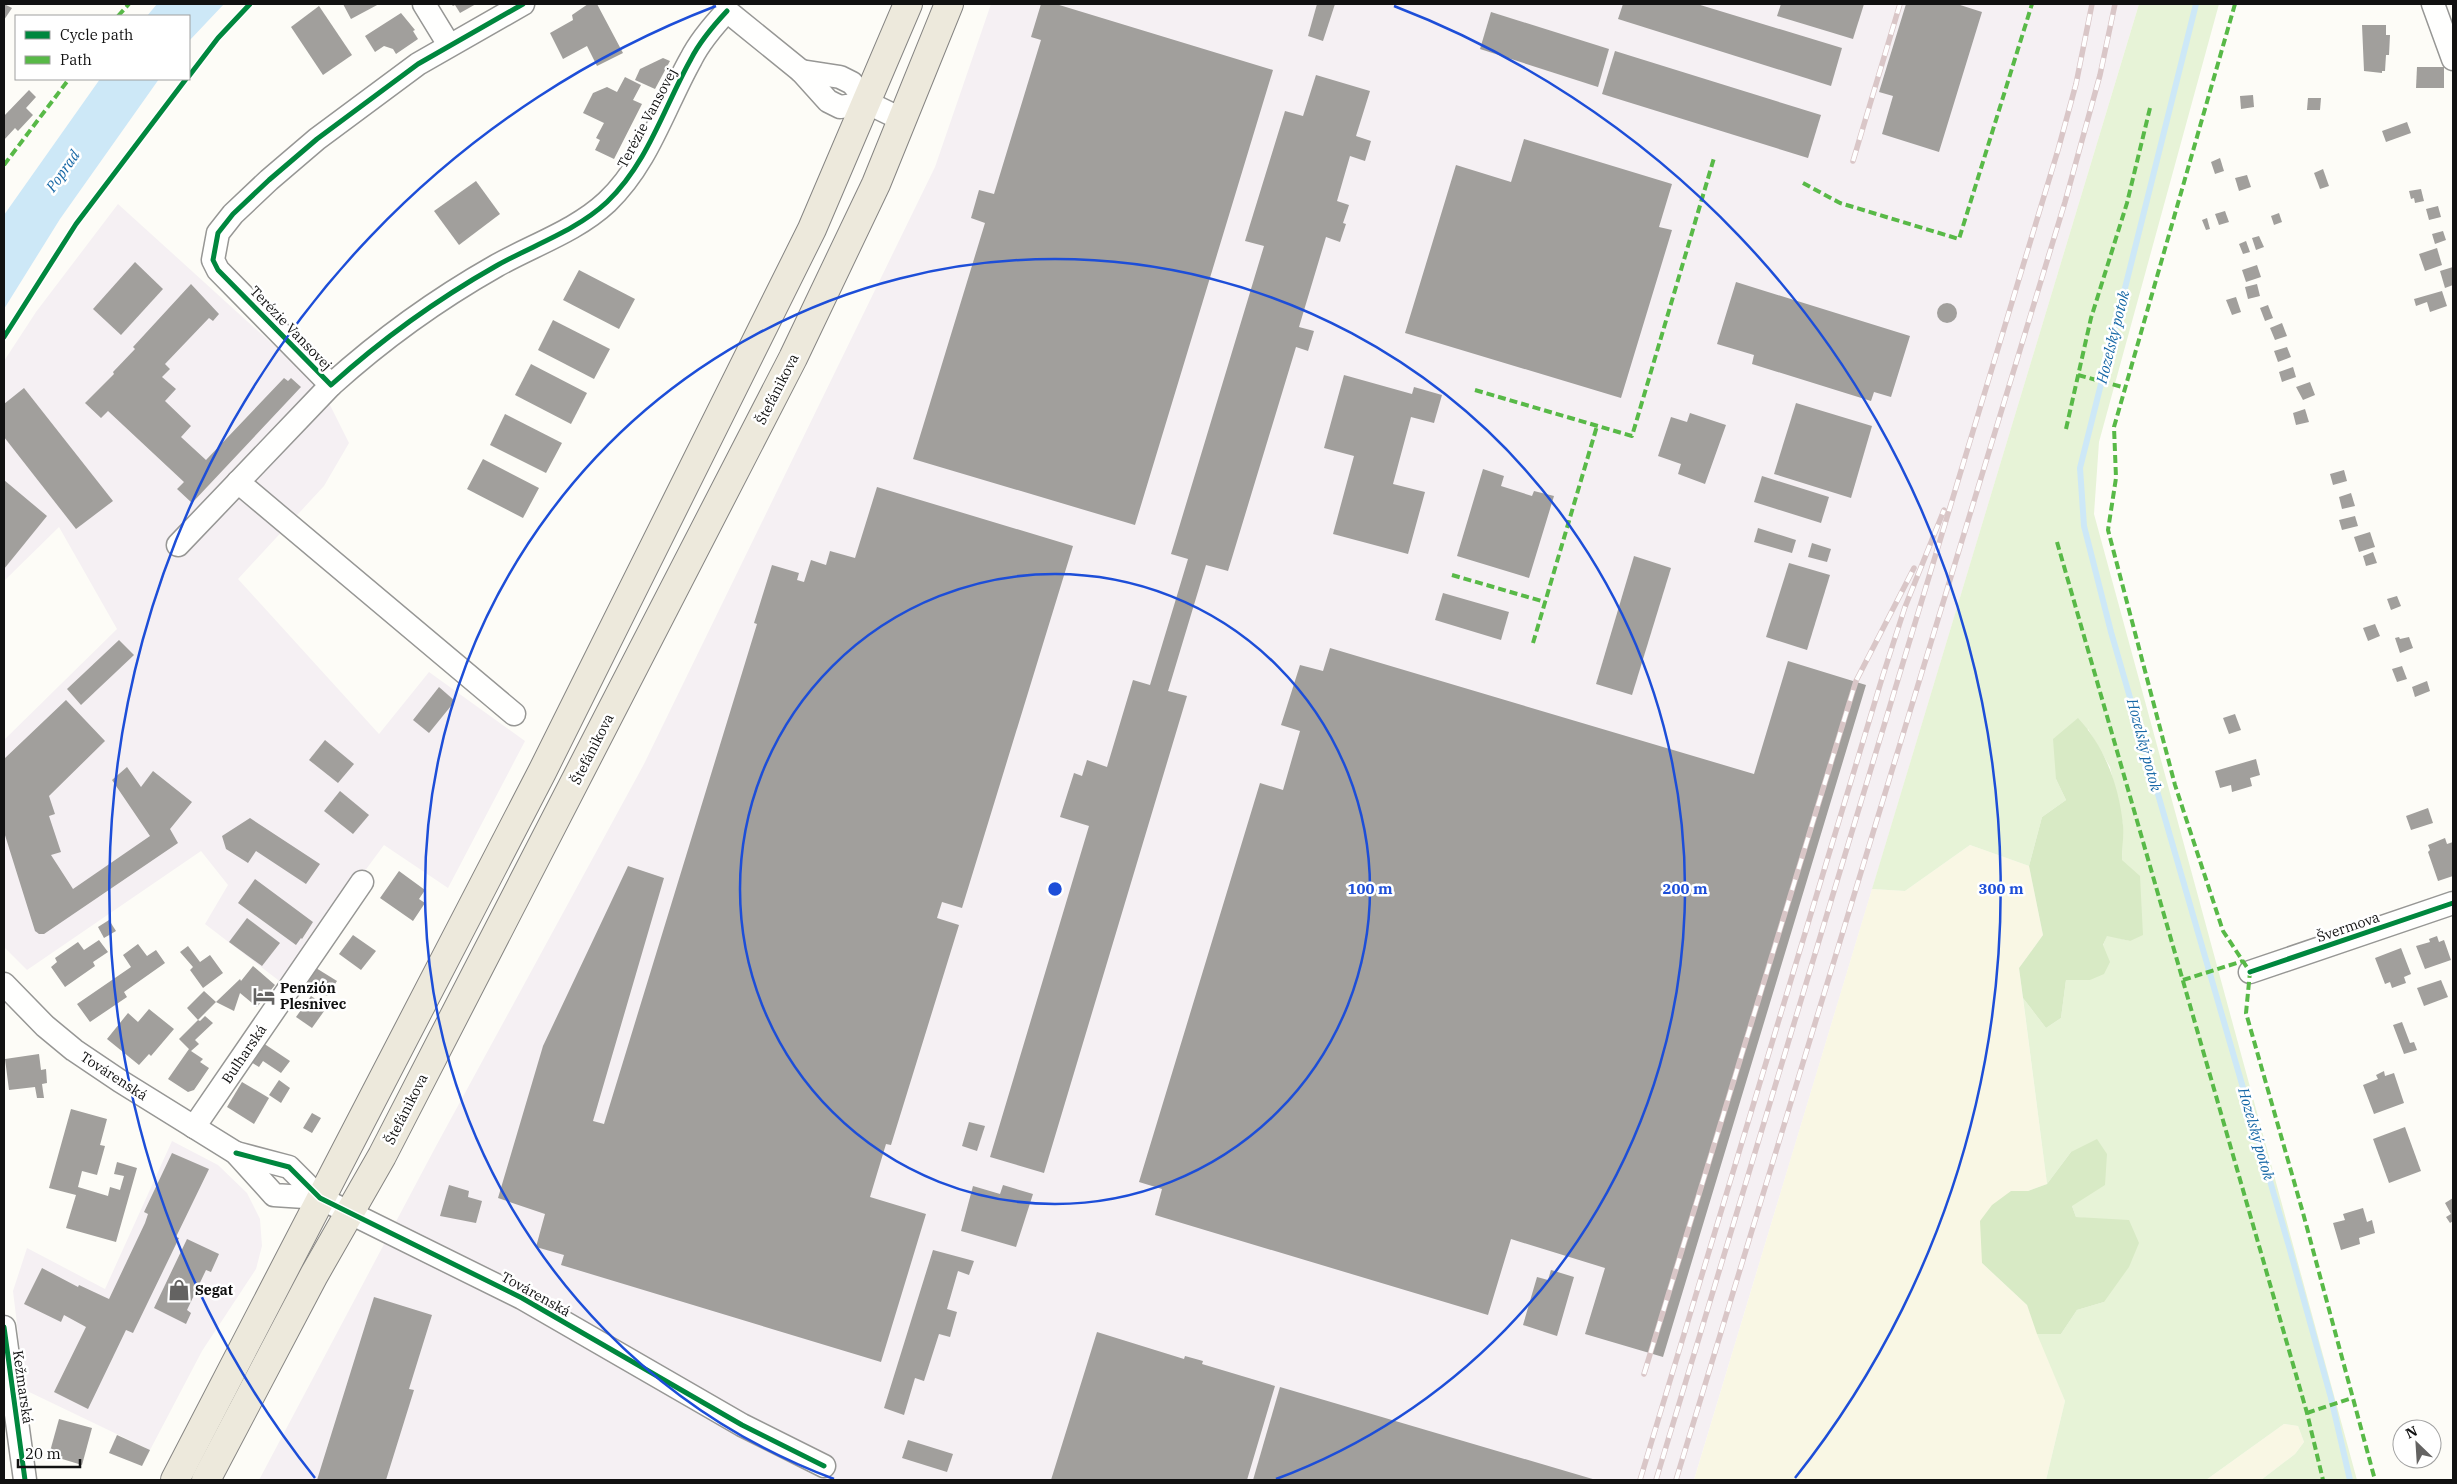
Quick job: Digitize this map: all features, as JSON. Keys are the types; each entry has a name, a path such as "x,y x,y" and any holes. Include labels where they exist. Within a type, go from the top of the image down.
{"main road":[{"path":"174,1480 560,736 808,238 868,103 908,4"},
{"name":"Štefánikova","path":"206,1480 314,1275 386,1147 793,358 876,184 949,4"}],"street":[{"path":"424,4 449,45"},
{"name":"Terézie Vansovej","path":"330,385 218,270 213,260 218,233 233,214 317,139 383,89 449,45 523,4"},
{"path":"2433,4 2453,59"},
{"name":"Terézie Vansovej","path":"178,546 330,385 401,326 452,292 574,226 607,202 630,175 649,144 691,58 726,7 801,72 828,100 840,107 868,103"},
{"path":"868,103 903,120"},
{"path":"238,482 514,714"},
{"name":"Bulharská","path":"194,1127 362,882"},
{"name":"Švermova","path":"2250,972 2453,903"},
{"name":"Továrenská","path":"4,984 45,1026 74,1050 236,1153 274,1195 320,1198"},
{"name":"Továrenská","path":"236,1153 289,1167 320,1198 522,1298 742,1425 824,1466"},
{"name":"Kežmarská","path":"4,1327 25,1480"}],"shaded area":[{"path":"991,4 2139,4 1694,1480 259,1480 435,1148 644,764 935,167"},
{"path":"118,204 322,389 349,443 324,486 238,579 379,734 429,672 525,741 448,888 384,845 282,983 205,924 228,885 201,851 27,970 4,947 4,740 117,629 59,527 4,581 4,361 36,312"},
{"path":"1970,845 2029,866 2043,935 2019,968 2047,1184 2028,1191 2011,1191 1982,1263 2027,1305 2065,1401 2046,1480 1694,1480 1872,889 1905,891"},
{"path":"172,1141 218,1165 247,1193 260,1219 262,1246 256,1269 202,1351 150,1450 25,1390 13,1291 27,1248 105,1289"},
{"path":"2284,1424 2298,1426 2304,1442 2295,1454 2261,1480 2206,1480"}],"green space":[{"path":"2139,4 2219,4 2099,442 2094,514 2357,1480 2261,1480 2295,1454 2304,1442 2298,1426 2284,1424 2206,1480 2046,1480 2065,1401 2037,1334 2061,1334 2077,1310 2104,1302 2100,1220 2076,1217 2072,1206 2071,1152 2047,1184 2023,998 2046,1028 2061,1018 2066,980 2090,980 2107,935 2130,941 2122,860 2123,825 2110,767 2088,729 2056,779 2066,800 2042,817 2029,866 1970,845 1905,891 1872,889"},
{"path":"2078,718 2096,741 2114,782 2123,825 2122,860 2140,876 2143,935 2130,941 2107,936 2103,945 2110,962 2104,974 2090,980 2066,980 2061,1018 2046,1028 2023,998 2019,968 2043,935 2029,866 2042,817 2066,800 2056,779 2053,739"},
{"path":"2097,1139 2107,1154 2105,1185 2072,1206 2076,1217 2129,1220 2139,1243 2129,1267 2104,1302 2077,1310 2061,1334 2037,1334 2027,1305 1982,1263 1980,1221 1992,1205 2011,1191 2028,1191 2047,1184 2071,1152"}],"water":[{"path":"157,4 224,4 190,40 190,15 148,15"},
{"name":"Poprad","path":"99,80 158,80 60,219 4,309 4,215"}],"building":[{"path":"4,4 12,8 4,20"},
{"path":"343,4 379,4 351,19"},
{"path":"451,4 476,4 460,13 455,5"},
{"path":"588,4 597,4 623,53 597,66 587,46 563,59 550,33 573,20 572,15"},
{"path":"1041,4 1056,4 1273,70 1135,525 913,459 985,223 971,218 979,190 994,194 1041,40 1031,37"},
{"path":"1317,4 1335,4 1323,41 1308,36"},
{"path":"1623,4 1697,4 1842,48 1831,86 1618,19"},
{"path":"1781,4 1864,4 1853,39 1777,16"},
{"path":"1906,4 1957,4 1982,12 1939,152 1882,134 1893,96 1879,92"},
{"path":"319,6 352,55 323,75 291,27"},
{"path":"1491,12 1609,49 1598,87 1480,49"},
{"path":"401,13 415,30 413,31 418,39 396,54 393,49 384,46 375,52 365,36"},
{"path":"2362,25 2386,25 2386,35 2390,35 2389,55 2386,55 2385,71 2382,71 2382,73 2364,71"},
{"path":"1615,51 1821,115 1808,158 1602,94"},
{"path":"663,58 670,61 655,89 635,80 640,69"},
{"path":"2417,67 2444,67 2444,88 2416,88"},
{"path":"1316,75 1370,91 1356,136 1371,141 1365,161 1350,156 1337,201 1349,205 1343,223 1346,224 1340,242 1326,237 1299,327 1314,331 1308,351 1296,347 1228,571 1206,565 1168,691 1187,696 1044,1173 990,1157 1089,826 1060,817 1074,773 1082,776 1087,760 1107,767 1133,680 1150,685 1188,559 1171,554 1264,246 1245,241 1285,111 1303,116"},
{"path":"625,77 641,85 633,100 642,104 614,159 595,150 600,140 596,138 604,123 583,113 593,93 607,87 617,92"},
{"path":"29,90 36,97 26,108 33,115 18,131 15,128 4,140 4,116"},
{"path":"2253,95 2254,107 2241,109 2240,96"},
{"path":"2308,98 2321,98 2320,110 2307,110"},
{"path":"2407,122 2411,133 2386,142 2382,131"},
{"path":"1524,139 1672,184 1659,227 1672,230 1621,398 1405,333 1456,165 1511,182"},
{"path":"2220,158 2224,171 2215,174 2211,162"},
{"path":"2323,169 2329,186 2320,189 2314,173"},
{"path":"2247,175 2251,187 2239,191 2235,178"},
{"path":"476,181 500,214 459,245 434,211"},
{"path":"2421,189 2424,201 2415,203 2414,198 2411,199 2409,191"},
{"path":"2438,206 2441,217 2429,220 2426,209"},
{"path":"2225,211 2229,222 2219,225 2215,214"},
{"path":"2279,213 2282,222 2274,225 2271,216"},
{"path":"2207,218 2210,229 2206,230 2202,220"},
{"path":"2443,231 2446,240 2435,244 2432,234"},
{"path":"2259,236 2264,247 2256,250 2252,238"},
{"path":"2246,241 2250,252 2243,254 2239,244"},
{"path":"2437,248 2442,265 2425,271 2419,254"},
{"path":"135,262 163,289 121,335 93,309"},
{"path":"2257,265 2261,277 2246,282 2242,270"},
{"path":"2453,267 2453,285 2445,288 2440,271"},
{"path":"579,270 635,299 619,329 563,300"},
{"path":"1736,282 1910,336 1891,397 1874,392 1871,401 1752,364 1754,355 1717,344"},
{"path":"191,284 219,314 213,321 209,318 165,364 170,369 162,377 176,389 165,401 191,426 181,437 206,460 284,378 288,381 291,378 301,387 192,503 177,489 184,482 108,411 101,418 85,403 114,374 113,372 135,349 133,347"},
{"path":"2257,284 2260,296 2248,299 2245,287"},
{"path":"2442,291 2447,306 2430,312 2427,302 2416,306 2414,299"},
{"path":"2236,297 2241,312 2232,315 2226,300"},
{"path":"1947,303 1954,306 1957,313 1954,320 1947,323 1940,320 1937,313 1940,306"},
{"path":"2268,305 2273,318 2265,321 2260,308"},
{"path":"553,320 610,349 594,379 538,350"},
{"path":"2282,323 2287,336 2275,340 2270,328"},
{"path":"2287,347 2291,357 2278,362 2274,351"},
{"path":"531,364 587,393 571,424 515,395"},
{"path":"2293,367 2296,377 2282,382 2279,372"},
{"path":"1344,375 1412,394 1414,387 1442,395 1434,423 1411,417 1393,484 1425,492 1408,554 1333,534 1354,456 1324,448"},
{"path":"2310,382 2315,395 2303,400 2296,387"},
{"path":"24,388 113,501 76,529 4,437 4,404"},
{"path":"1796,403 1872,426 1851,498 1774,474"},
{"path":"2305,409 2309,422 2296,425 2293,413"},
{"path":"1690,413 1726,425 1705,484 1678,474 1681,464 1658,456 1671,417 1687,422"},
{"path":"505,414 562,443 546,473 490,445"},
{"path":"483,459 539,488 523,518 467,489"},
{"path":"1483,469 1504,476 1501,486 1532,496 1534,491 1554,496 1529,578 1457,556"},
{"path":"2344,470 2347,481 2333,485 2330,474"},
{"path":"1762,476 1829,497 1821,523 1754,502"},
{"path":"4,480 47,516 4,569"},
{"path":"877,487 1073,546 962,908 942,902 937,918 959,925 891,1145 886,1144 870,1197 926,1214 881,1362 561,1265 564,1255 536,1247 545,1214 498,1198 543,1046 628,866 664,878 593,1121 604,1124 757,624 754,623 772,565 799,573 797,580 804,582 811,560 826,565 830,551 855,558"},
{"path":"2351,493 2355,506 2342,509 2339,497"},
{"path":"2355,516 2358,526 2342,530 2339,520"},
{"path":"1758,528 1796,540 1792,553 1754,542"},
{"path":"2370,532 2375,547 2359,552 2354,537"},
{"path":"1812,543 1831,549 1827,562 1808,557"},
{"path":"2373,552 2377,563 2366,566 2363,556"},
{"path":"1634,556 1671,568 1632,695 1596,684"},
{"path":"1789,563 1830,575 1807,650 1766,637"},
{"path":"1443,593 1509,612 1501,640 1435,620"},
{"path":"2397,596 2401,606 2391,610 2387,599"},
{"path":"2375,624 2380,636 2368,641 2363,628"},
{"path":"2399,637 2400,639 2409,637 2413,648 2400,653 2395,638"},
{"path":"119,640 134,655 81,705 67,689"},
{"path":"1330,648 1754,774 1788,661 1866,685 1663,1357 1585,1334 1605,1268 1511,1239 1488,1315 1155,1215 1162,1189 1139,1182 1260,783 1283,790 1300,731 1281,725 1300,665 1323,671"},
{"path":"2402,666 2407,679 2397,682 2392,669"},
{"path":"2427,681 2430,691 2415,697 2412,687"},
{"path":"439,687 455,701 429,733 413,720"},
{"path":"66,700 105,741 49,796 55,814 49,816 61,852 51,855 73,889 150,836 112,780 127,767 141,787 153,771 192,802 170,829 178,843 44,934 39,934 35,931 4,832 4,759"},
{"path":"2235,714 2241,730 2229,734 2223,718"},
{"path":"325,740 354,764 338,783 309,760"},
{"path":"2256,759 2260,775 2250,778 2252,786 2232,792 2231,785 2220,788 2215,771"},
{"path":"340,791 369,815 353,834 324,811"},
{"path":"2428,808 2433,823 2411,830 2406,816"},
{"path":"250,818 320,864 306,884 256,851 248,863 226,849 222,836"},
{"path":"2445,838 2447,844 2453,842 2453,876 2438,881 2428,852 2430,850 2428,845"},
{"path":"399,871 425,890 419,899 425,903 413,921 380,898"},
{"path":"255,879 313,922 296,945 238,903"},
{"path":"247,918 280,943 262,966 229,942"},
{"path":"109,920 116,931 104,938 98,927"},
{"path":"353,935 376,951 361,970 339,954"},
{"path":"2437,936 2439,942 2444,940 2451,960 2425,969 2416,946 2430,942 2429,939"},
{"path":"99,940 108,952 93,962 95,966 65,987 51,967 57,962 55,958 78,942 84,950"},
{"path":"138,944 147,956 156,950 165,963 124,992 127,997 90,1022 77,1004 131,967 123,955"},
{"path":"188,946 200,962 210,955 223,973 203,988 190,970 193,967 180,952"},
{"path":"2401,948 2411,974 2404,977 2406,983 2392,988 2390,982 2385,984 2375,958"},
{"path":"253,966 275,985 257,1007 240,993 234,1011 216,1002 240,979 241,981"},
{"path":"316,968 337,981 327,996 307,984"},
{"path":"2441,980 2448,997 2424,1006 2417,988"},
{"path":"204,991 216,1002 198,1020 187,1008"},
{"path":"311,996 327,1007 312,1028 296,1017"},
{"path":"149,1009 174,1029 151,1056 149,1054 139,1065 107,1039 128,1013 138,1022"},
{"path":"205,1016 213,1023 195,1040 199,1044 191,1051 203,1059 200,1062 209,1068 194,1090 188,1092 168,1079 189,1049 179,1039 198,1020 200,1021"},
{"path":"2402,1022 2410,1043 2414,1042 2417,1050 2404,1054 2393,1025"},
{"path":"263,1043 290,1061 281,1073 263,1061 259,1067 251,1062"},
{"path":"39,1054 41,1070 46,1069 47,1083 42,1084 44,1098 37,1098 35,1087 9,1090 5,1059"},
{"path":"2384,1071 2385,1076 2394,1073 2404,1103 2374,1114 2363,1085 2378,1079 2376,1075"},
{"path":"279,1080 290,1088 281,1103 269,1095"},
{"path":"242,1082 269,1098 254,1124 227,1107"},
{"path":"71,1109 107,1119 100,1145 105,1146 97,1175 82,1171 78,1187 108,1196 110,1187 120,1190 124,1176 114,1174 117,1162 137,1168 116,1242 66,1228 76,1195 49,1188"},
{"path":"312,1113 321,1118 312,1133 303,1128"},
{"path":"969,1122 985,1126 977,1151 962,1146"},
{"path":"2405,1127 2421,1171 2389,1183 2373,1139"},
{"path":"172,1153 209,1169 176,1237 179,1238 133,1333 126,1330 88,1409 54,1392 86,1327 64,1315 61,1322 24,1304 42,1268 78,1287 79,1285 109,1299 145,1223 148,1214 144,1212"},
{"path":"449,1185 469,1191 468,1197 482,1201 476,1223 440,1216"},
{"path":"1003,1185 1033,1194 1016,1247 961,1231 973,1186 1000,1194"},
{"path":"2453,1198 2453,1221 2450,1223 2446,1217 2451,1214 2445,1203"},
{"path":"2363,1208 2367,1222 2372,1220 2375,1233 2359,1238 2360,1244 2341,1250 2333,1223 2345,1220 2343,1214"},
{"name":"Segat","path":"187,1239 219,1254 211,1272 206,1270 187,1310 191,1313 186,1324 154,1308"},
{"path":"933,1250 974,1261 969,1275 958,1271 947,1309 957,1312 950,1337 939,1334 924,1381 915,1378 904,1415 884,1408"},
{"path":"1551,1270 1574,1277 1557,1336 1523,1325 1537,1277 1548,1280"},
{"path":"374,1297 432,1315 409,1389 414,1390 386,1480 317,1480"},
{"path":"1097,1332 1184,1359 1185,1356 1203,1361 1202,1364 1275,1386 1247,1480 1051,1480"},
{"path":"1280,1387 1596,1480 1253,1480"},
{"path":"59,1419 92,1428 82,1465 49,1455"},
{"path":"117,1435 150,1450 142,1466 109,1453"},
{"path":"908,1440 953,1454 947,1472 902,1458"}],"waterway":[{"name":"Hozelský potok","path":"2196,4 2080,468 2084,526 2111,632 2290,1250 2331,1398 2350,1480"}],"railway":[{"path":"1853,161 1900,4"},
{"path":"1656,1480 2058,150 2076,84 2092,4"},
{"path":"1676,1480 2065,202 2100,75 2115,4"},
{"path":"1640,1480 1883,675 1905,607 1944,510"},
{"path":"1644,1374 1856,681 1914,568"}],"marked path":[{"path":"119,15 129,4"},
{"path":"1803,183 1840,203 1959,239 2032,4"},
{"path":"2235,4 2114,427 2116,478 2108,530 2175,785 2223,931 2250,972 2246,1013 2303,1213 2375,1480"},
{"path":"4,165 68,80"},
{"path":"2066,429 2091,318 2127,203 2150,108"},
{"path":"1475,390 1632,436 1714,158"},
{"path":"2078,375 2126,388"},
{"path":"1533,643 1597,426"},
{"path":"2057,542 2307,1413 2323,1480"},
{"path":"1452,575 1545,602"},
{"path":"2183,980 2243,961"},
{"path":"2307,1413 2352,1398"}],"cycle path":[{"path":"190,75 218,38 250,4"},
{"path":"523,4 418,64 317,139 233,214 218,233 213,260 218,270 331,385 390,336 452,292 510,258 582,221 607,202 634,170 698,46 727,11"},
{"path":"4,337 76,224 185,80"},
{"path":"2250,972 2453,903"},
{"path":"236,1153 289,1167 320,1198 522,1298 742,1425 824,1466"},
{"path":"4,1327 25,1480"}],"place":[{"name":"Penzión Plesnivec","path":"264,996"},
{"name":"Segat","path":"179,1290"}]}
